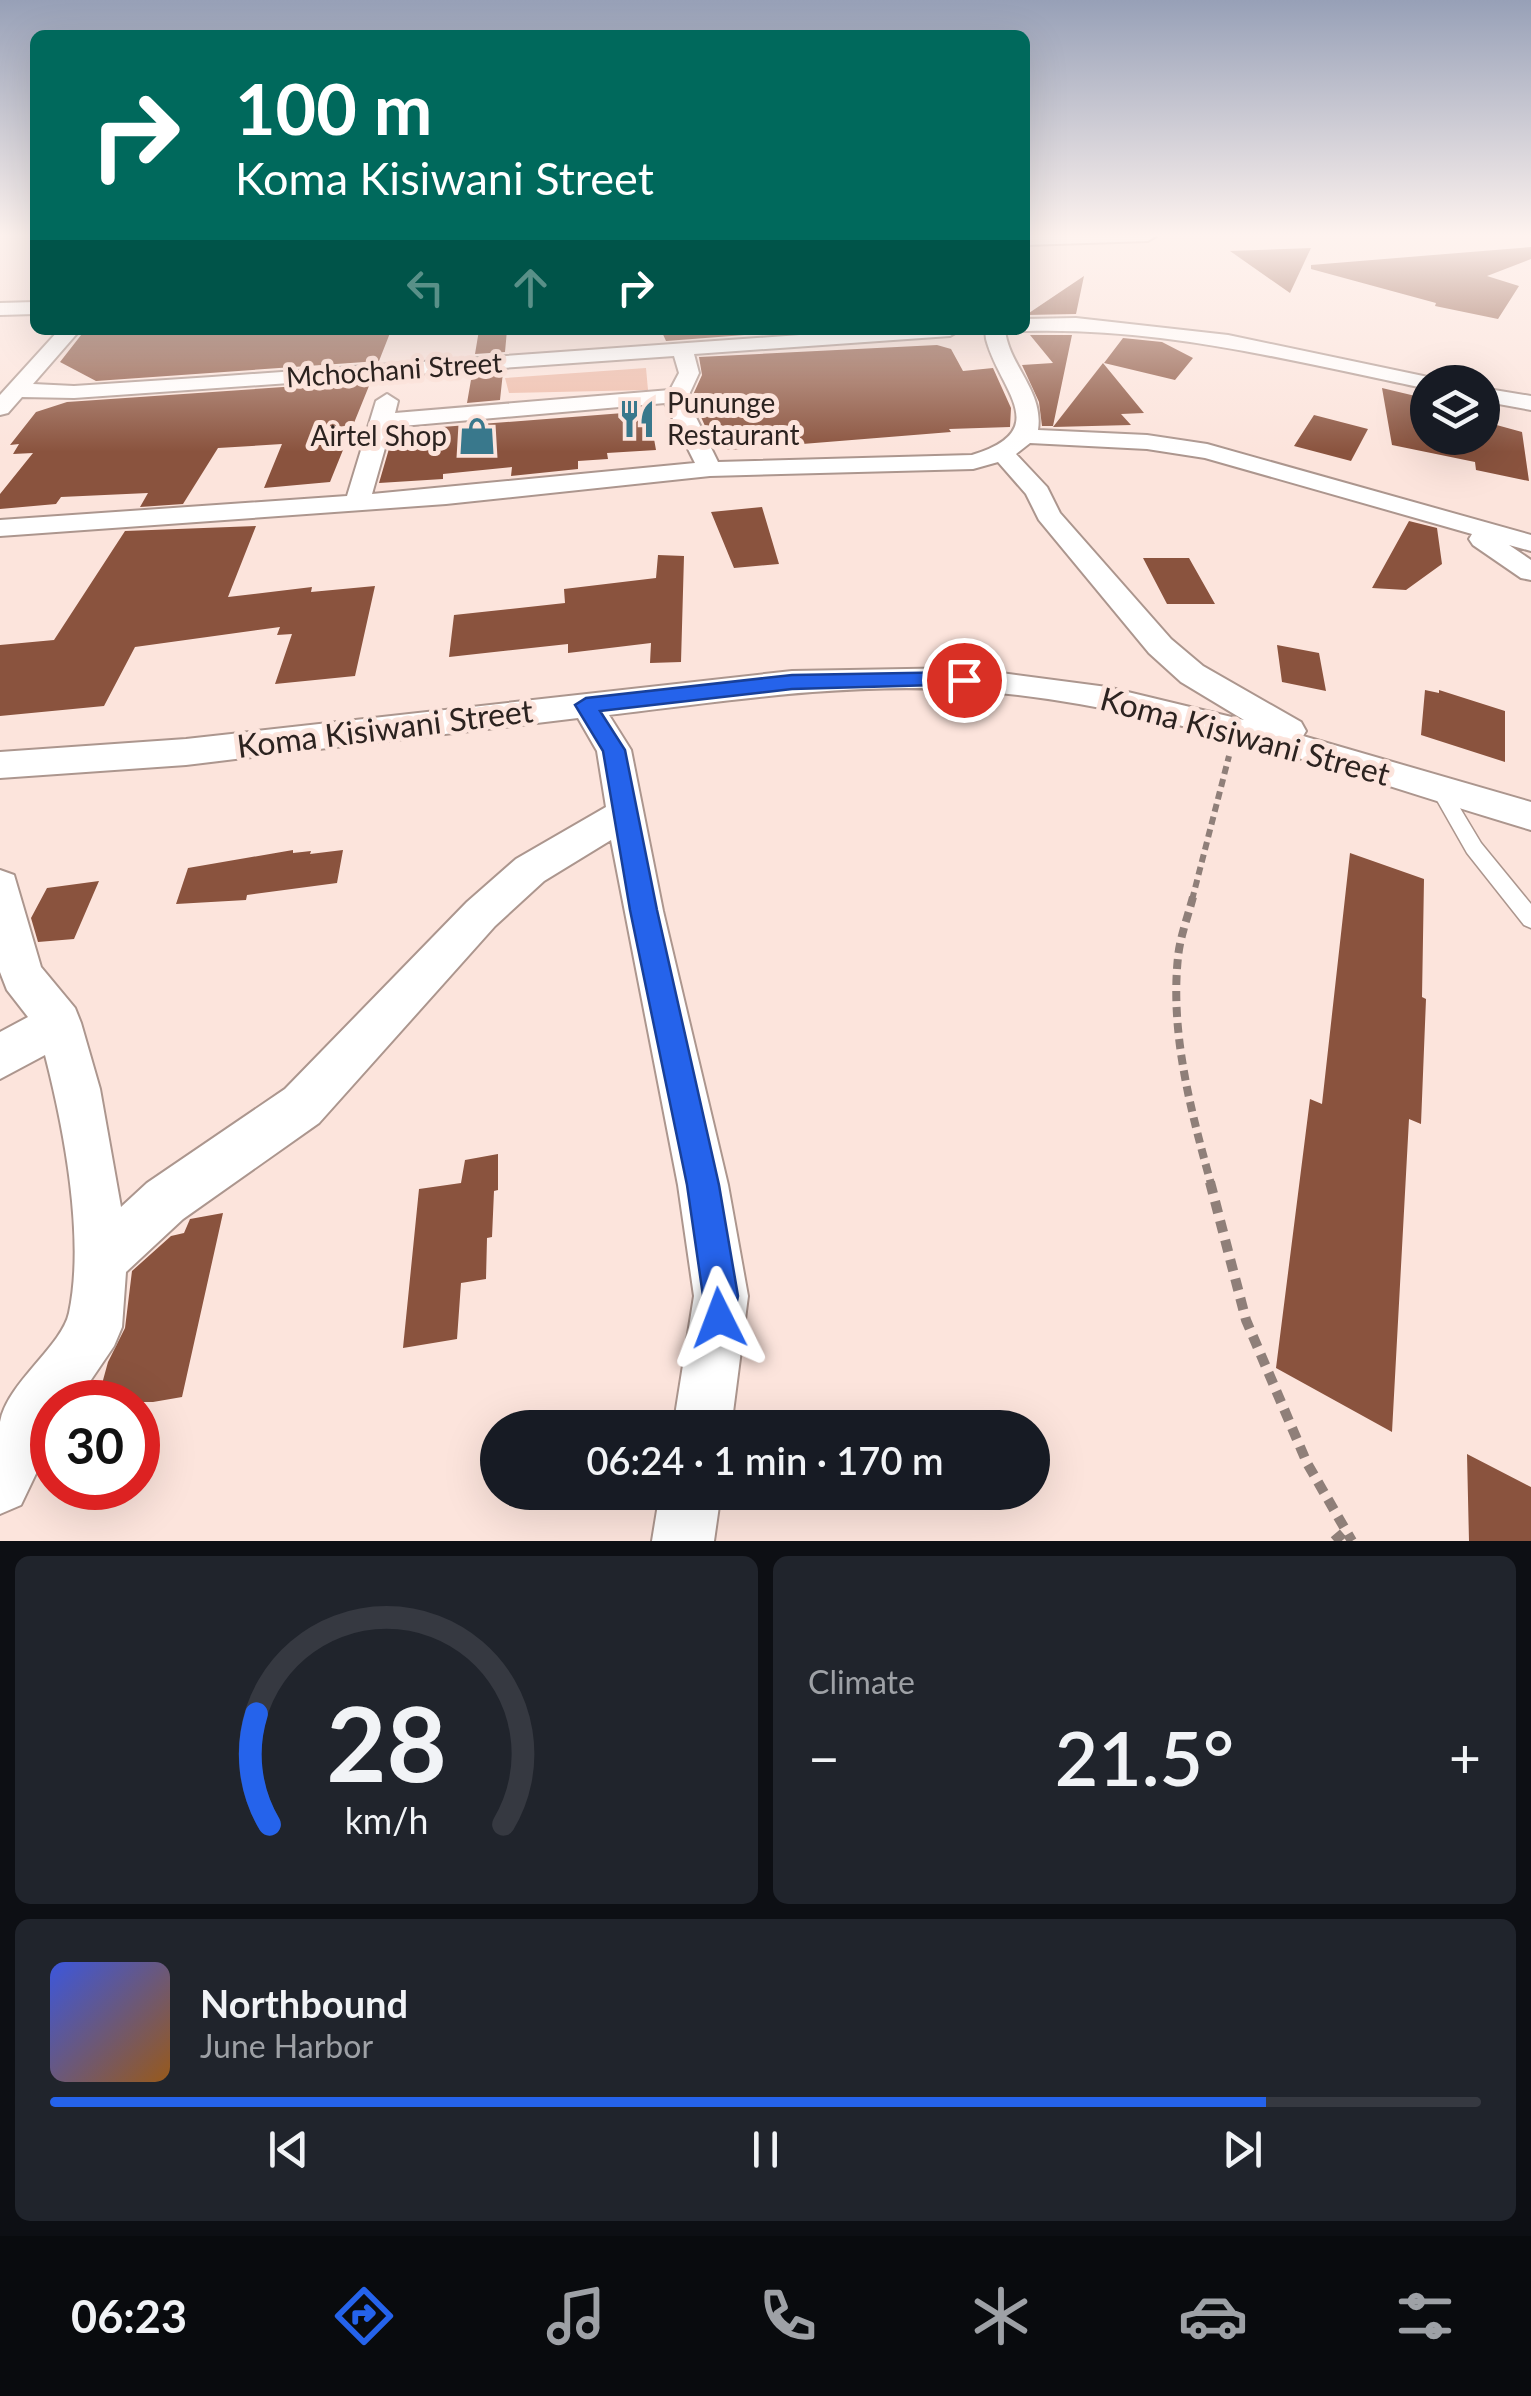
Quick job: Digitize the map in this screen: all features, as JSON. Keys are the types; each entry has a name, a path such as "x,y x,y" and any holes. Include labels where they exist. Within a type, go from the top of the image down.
{"street":[{"path":"0,309 30,308"},
{"path":"1030,325 1102,324 1163,330 1410,379"},
{"path":"0,408 66,335"},
{"name":"Mchochani Street","path":"17,390 74,392 883,335"},
{"path":"996,335 998,349 1022,389 1027,416 1013,445"},
{"path":"676,400 689,373 683,350"},
{"path":"357,503 382,421 392,370"},
{"path":"382,421 666,396 676,400 710,469"},
{"path":"1500,397 1530,401"},
{"path":"1013,445 1048,515 1116,596 1192,674 1343,760"},
{"path":"0,528 357,503 710,469 972,462 1013,445 1184,446 1531,543"},
{"path":"1448,518 1531,572"},
{"name":"Koma Kisiwani Street","path":"0,765 186,752 792,682 964,680 1107,698 1180,712 1230,730 1528,812"},
{"path":"586,705 614,750 644,910 680,1066 720,1296 704,1410"},
{"path":"100,1260 165,1201 302,1106 481,914 530,870 626,813"},
{"path":"0,887 22,976 58,1024 76,1089 95,1201 100,1260 95,1327 38,1408 0,1484"},
{"path":"0,1057 58,1024"},
{"path":"683,1541 688,1510"}],"lane":[{"path":"1439,788 1474,848 1531,919"}],"path":[{"path":"1230,730 1229,755 1178,956 1179,1032 1186,1090 1246,1320 1306,1463 1350,1536 1334,1541"}],"shaded area":[{"path":"646,368 648,390 509,393 505,378"}],"building":[{"path":"1037,308 1077,308 1076,314 1030,312"},
{"path":"1444,308 1505,308 1498,319"},
{"path":"81,335 389,335 379,361 96,381 60,362"},
{"path":"478,335 507,335 505,352 475,354"},
{"path":"663,335 745,335 666,341"},
{"path":"1030,335 1072,335 1053,426 1042,426 1039,402 1022,365 1053,363"},
{"path":"1123,338 1162,342 1193,358 1175,380 1104,363"},
{"path":"937,345 951,349 963,371 993,368 1011,408 1010,427 728,450 714,446 692,397 702,375 699,357"},
{"path":"1103,363 1144,413 1121,414 1131,425 1053,427"},
{"path":"503,372 500,400 467,403 472,374"},
{"path":"371,381 330,482 264,488 282,444 218,448 183,504 140,507 148,493 61,497 56,504 0,509 0,494 33,453 13,454 19,444 10,445 36,412 67,402"},
{"path":"1382,388 1410,395 1410,449 1392,445"},
{"path":"649,411 656,450 607,453 608,459 578,461 578,469 511,476 512,467 443,474 443,479 379,483 393,435 403,430"},
{"path":"1314,415 1368,429 1351,461 1294,446"},
{"path":"1500,426 1522,432 1529,481 1476,470 1475,462 1441,455 1500,455"},
{"path":"762,507 779,564 734,568 711,512"},
{"path":"1409,521 1437,528 1442,564 1406,590 1372,588"},
{"path":"256,526 228,597 312,587 311,592 375,586 355,676 275,684 292,634 277,635 280,627 135,647 104,706 0,716 0,645 54,640 125,531"},
{"path":"658,555 684,556 681,662 650,663 651,643 568,653 568,644 449,657 454,615 565,603 564,589 656,578"},
{"path":"1143,558 1189,558 1215,604 1167,604"},
{"path":"1277,645 1319,653 1326,691 1282,682"},
{"path":"1425,690 1439,690 1505,711 1505,762 1421,735"},
{"path":"293,850 311,851 310,854 343,850 337,883 247,895 246,900 176,904 188,868"},
{"path":"1350,853 1424,879 1422,997 1426,999 1421,1124 1409,1119 1392,1432 1276,1368 1310,1099 1322,1104"},
{"path":"99,881 74,939 38,942 31,918 47,888"},
{"path":"498,1154 498,1190 494,1191 492,1237 487,1238 486,1279 461,1283 457,1339 403,1348 419,1189 461,1183 465,1160"},
{"path":"223,1213 182,1397 160,1401 160,1380 103,1380 125,1328 132,1271 171,1236 184,1233 190,1219"},
{"path":"1467,1454 1531,1487 1531,1541 1469,1541"}],"place":[{"name":"Pununge Restaurant","path":"637,419"},
{"name":"Airtel Shop","path":"477,436"}],"route":[{"path":"719,1318 720,1296 703,1185 614,750 586,705 792,682 964,680"}]}
